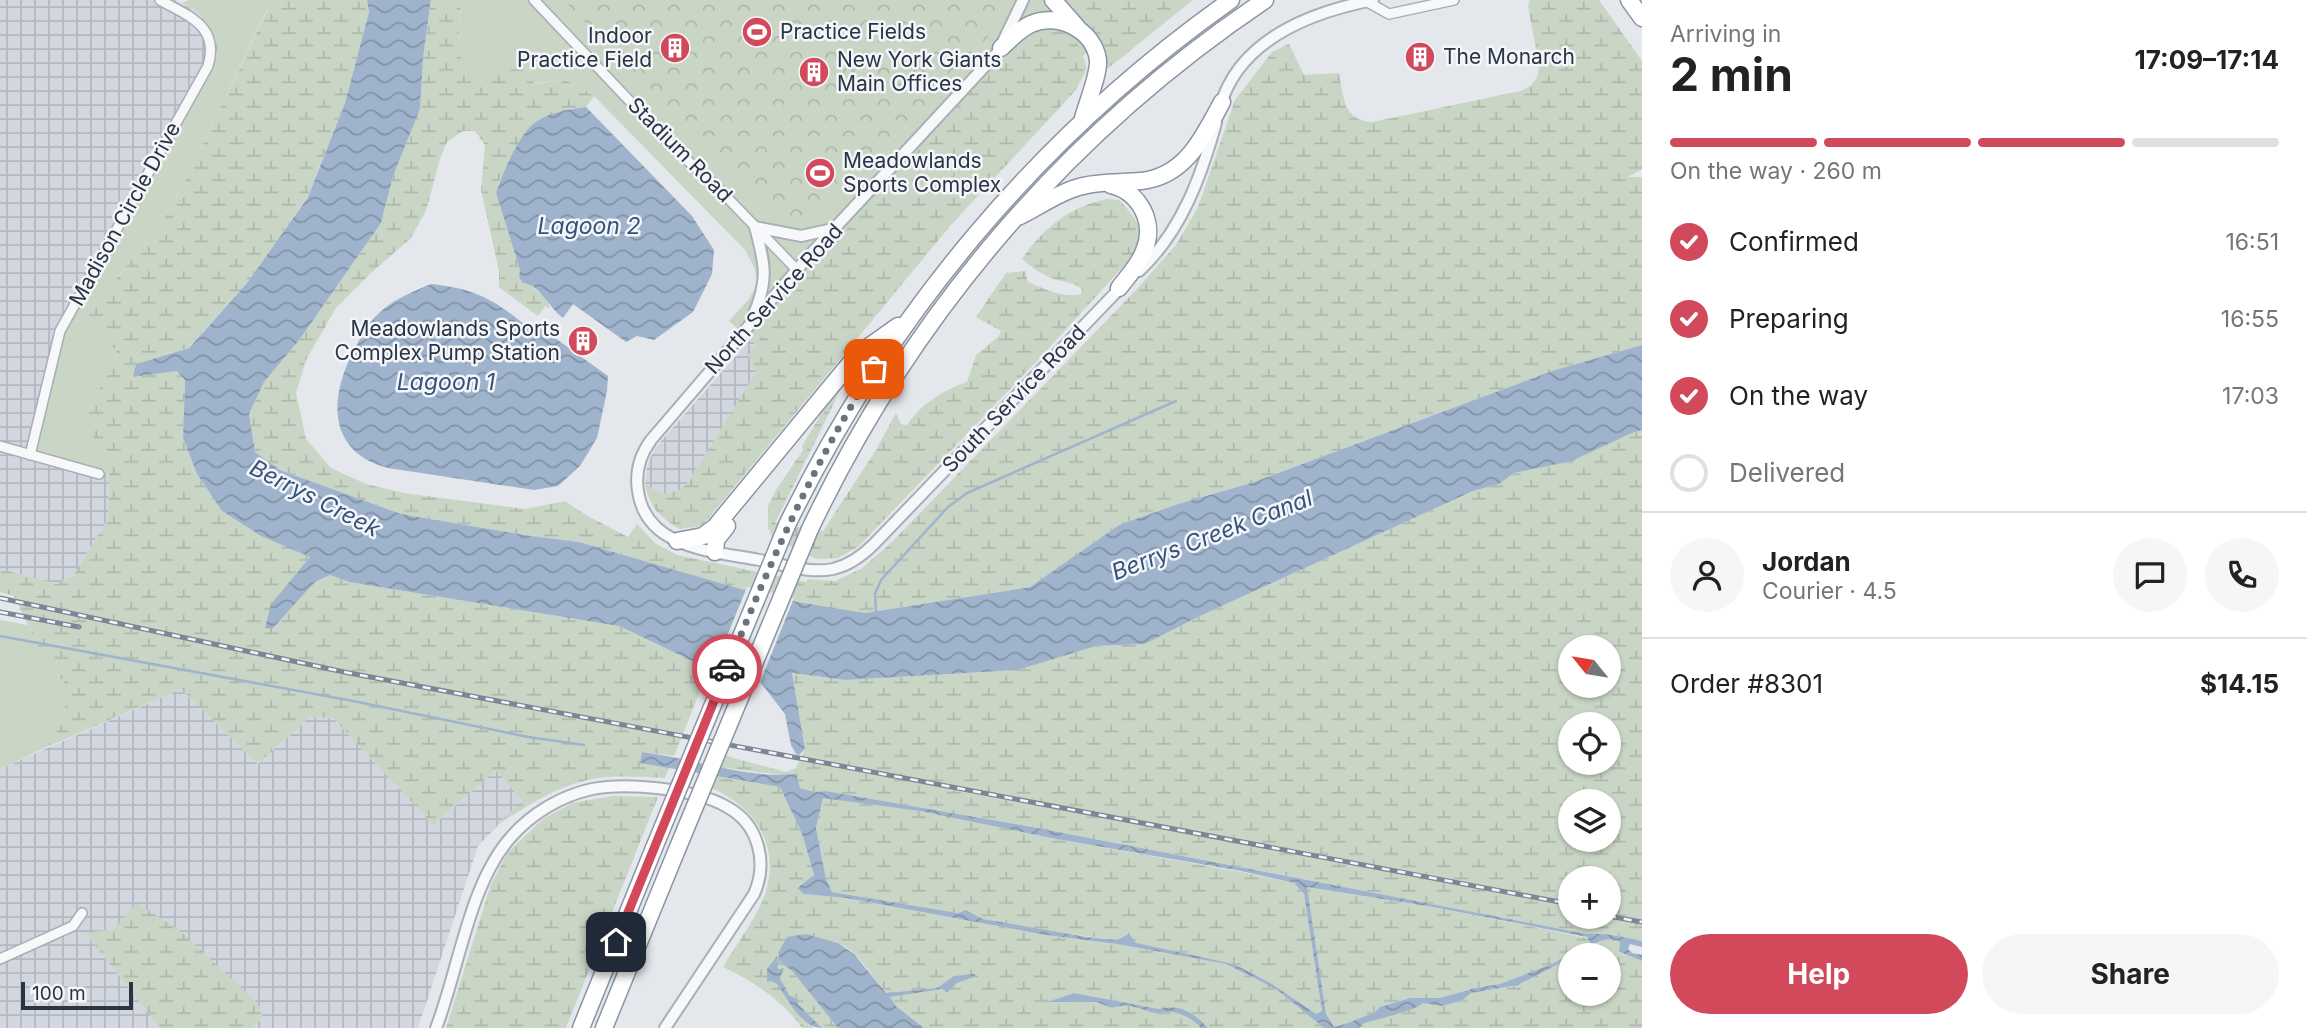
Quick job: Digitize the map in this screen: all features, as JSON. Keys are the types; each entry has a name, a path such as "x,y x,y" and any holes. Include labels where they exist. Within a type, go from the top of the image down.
{"highway":[{"path":"1053,0 1091,43 1098,61 1082,120"},
{"path":"582,1028 787,525 845,416 909,319 954,258 999,206 1082,120 1221,0"},
{"path":"1186,32 1231,0"},
{"path":"604,1028 810,529 848,454 897,372 951,293 1011,220 1059,169 1118,112 1181,60 1265,0"},
{"path":"1242,15 1277,0"},
{"path":"1629,0 1642,18"},
{"path":"1001,48 1025,27 1040,21 1061,22 1078,28"},
{"path":"1011,220 1076,187 1143,181 1179,166 1198,147 1222,102"},
{"path":"1102,183 1115,185 1130,194 1143,209 1147,222 1145,249 1119,288"},
{"path":"677,541 703,536 715,527 857,355 909,319"},
{"path":"715,552 718,537 807,428 835,382"}],"street":[{"name":"Madison Circle Drive","path":"30,454 60,331 169,137 210,58 209,40 201,25 160,0"},
{"name":"Stadium Road","path":"534,0 677,151 797,270"},
{"name":"North Service Road","path":"715,552 693,548 656,527 644,511 637,485 641,458 655,435 797,270 1001,48 1023,0"},
{"path":"1370,1 1389,14 1454,0"},
{"name":"South Service Road","path":"715,552 818,570 840,567 860,557 1119,288 1149,261 1179,222 1205,160 1222,102 1233,80 1246,63 1282,32 1319,13 1370,1"},
{"path":"749,325 762,296 766,273 755,227 801,236 836,228"},
{"path":"0,446 99,474"},
{"path":"436,1028 480,888 504,845 529,819 554,803 593,789 629,786 690,795 721,803 747,823 760,853 760,877 754,894 665,1028"},
{"path":"0,959 73,926 82,913"}],"shaded area":[{"path":"0,0 175,0 200,13 219,47 190,108 64,317 26,450 109,474 108,519 73,576 57,584 0,569"},
{"path":"756,333 756,372 689,481 681,490 662,494 645,484 647,467 654,449"},
{"path":"181,689 258,764 310,717 333,718 433,825 496,770 522,801 478,846 418,1028 251,1028 263,1017 114,929 86,934 160,1028 0,1028 0,769"}],"green space":[{"path":"189,0 266,0 268,8 172,208 88,315 118,354 86,417 109,474 25,450 64,317 190,108 219,48 200,13 182,3"},
{"path":"266,0 367,0 369,12 345,103 308,196 247,283 188,348 136,364 134,377 177,371 185,380 183,438 197,474 222,511 261,536 311,557 271,604 298,601 315,582 330,575 349,582 619,626 709,669 674,756 643,752 641,763 669,767 665,778 611,777 580,782 542,798 494,827 522,801 496,770 433,825 333,718 310,717 258,764 181,689 47,747 65,719 65,684 41,652 14,596 0,592 0,569 57,584 73,576 108,519 109,474 85,417 118,354 88,315 172,208 268,9"},
{"path":"431,0 461,0 458,46 466,77 521,68 535,84 564,79 594,96 586,107 569,109 534,123 509,161 496,193 520,270 519,277 547,298 550,309 545,306 538,316 499,287 499,271 481,190 485,145 475,131 463,131 447,142 426,211 410,239 336,308 306,360 296,393 306,439 331,468 366,484 403,493 525,509 565,501 628,537 637,524 655,543 677,555 806,582 808,579 835,581 861,569 892,542 1136,290 1176,245 1198,207 1235,100 1272,52 1289,44 1304,75 1339,73 1344,99 1351,113 1363,121 1373,122 1520,91 1532,84 1538,74 1539,65 1528,6 1530,0 1599,0 1642,61 1642,169 1628,177 1642,177 1642,345 1552,371 1251,483 1178,504 1119,525 1030,587 865,613 741,589 579,542 401,514 280,470 255,452 249,414 264,382 300,339 381,223 393,176 420,109 423,58"},
{"name":"Meadowlands Sports Complex","path":"461,0 1153,0 1128,10 782,368 729,321 749,299 758,282 745,250 594,96 564,79 490,90 466,77 458,47"},
{"path":"563,0 1006,0 1011,12 825,213 795,221 782,217 767,207"},
{"path":"1059,0 1193,0 1106,70 1095,38"},
{"path":"1048,26 1069,37 1082,53 1087,69 1075,91 951,225 702,526 679,529 666,520 656,511 645,484 662,494 680,490 689,481 756,372 748,355 815,265 1007,51 1034,28"},
{"path":"1107,199 1119,200 1138,225 1139,239 1133,256 1038,360 858,547 838,558 816,559 772,537 768,527 768,506 838,386 841,389 775,523 823,531 876,450 896,413 901,424 907,425 933,399 967,382 976,355 998,337 1001,331 976,317 1006,273 1025,271 1028,282 1060,294 1081,294 1082,290 1076,285 1047,276 1022,259 1039,238 1059,220 1081,207"},
{"path":"1642,430 1642,941 1561,929 1621,929 1621,866 1558,866 1558,928 1027,826 826,791 814,792 800,788 795,774 780,775 727,768 725,778 780,787 802,834 814,876 797,887 804,894 846,898 1046,935 1117,944 1226,964 1276,989 1324,1028 1208,1028 1198,1018 1180,1008 1159,1009 1074,993 1048,1002 1096,1002 1112,1008 1128,1006 1155,1013 1172,1012 1188,1018 1201,1028 924,1028 889,997 942,989 947,992 957,983 975,976 954,977 937,988 886,993 855,954 831,941 781,963 792,971 838,1028 822,1028 789,995 780,978 783,968 778,969 777,962 771,981 777,984 802,1019 814,1028 802,1028 786,1009 767,993 723,967 763,900 769,874 769,858 760,829 751,816 740,805 711,788 726,756 786,772 796,768 805,749 792,673 845,680 1018,670 1096,646 1145,644 1202,615 1473,491 1499,484 1514,473 1572,461"},
{"path":"0,620 28,625 41,652 65,684 65,719 47,747 0,769"},
{"path":"612,796 658,797 566,1028 446,1028 491,884 508,852 543,819 572,803"},
{"path":"823,797 920,811 1294,883 1304,894 1322,1011 1316,1015 1272,984 1234,964 1117,940 1038,930 983,919 966,910 958,913 832,892 826,879 816,828"},
{"path":"1306,887 1433,907 1587,938 1590,943 1558,943 1558,961 1500,984 1440,998 1410,998 1380,1007 1375,1012 1333,1027 1326,1014"},
{"path":"137,903 178,929 258,1003 263,1017 251,1028 160,1028 85,933 114,929"},
{"path":"1607,938 1621,942 1621,943 1598,943"},
{"path":"1621,954 1642,961 1642,1028 1360,1028 1362,1024 1423,1003 1442,1005 1463,1000 1471,993 1518,985 1558,964 1558,1006 1621,1006"}],"water":[{"path":"367,0 431,0 423,58 420,109 393,176 381,223 300,339 264,382 249,414 255,452 280,470 401,514 579,542 741,589 865,613 1030,587 1119,525 1178,504 1251,483 1552,371 1642,345 1642,430 1572,461 1514,473 1499,484 1473,491 1202,615 1145,644 1096,646 1018,670 845,680 792,673 805,749 799,755 791,745 785,714 760,682 709,669 619,626 349,582 330,575 315,582 272,629 265,628 271,604 310,557 261,536 222,511 197,474 183,438 185,380 177,371 133,377 136,364 189,348 247,283 308,197 345,103 369,12"},
{"name":"Lagoon 2","path":"586,107 692,216 714,250 712,274 693,312 654,340 637,336 626,342 573,304 563,318 540,292 523,283 519,277 520,270 496,193 502,176 516,147 533,124 551,114"},
{"name":"Lagoon 1","path":"431,284 463,289 487,299 534,332 541,328 608,376 597,438 580,466 558,486 534,490 388,468 368,460 354,450 344,437 337,406 339,389 344,371 362,334 381,311 401,297"},
{"path":"642,752 745,772 796,774 800,788 814,792 826,791 1027,826 1558,929 1628,938 1642,941 1642,947 1630,944 1628,949 1632,953 1642,955 1642,961 1621,953 1621,943 1614,940 1590,943 1587,937 1433,907 1307,887 1326,1014 1334,1027 1375,1012 1380,1007 1410,998 1440,998 1500,984 1558,961 1558,964 1518,985 1471,993 1463,1000 1442,1006 1423,1003 1404,1012 1362,1024 1360,1028 1324,1028 1276,989 1226,964 1117,944 1046,935 846,898 804,894 797,888 814,875 802,834 780,787 640,763","holes":["823,798 920,811 1294,883 1304,894 1322,1011 1316,1014 1272,984 1234,964 1136,943 1129,934 1117,940 1087,937 983,919 966,910 958,913 832,892 826,879 816,828"]},
{"path":"806,934 838,943 854,954 886,993 937,988 954,976 976,976 957,983 947,992 942,989 890,997 896,1006 924,1028 838,1028 792,971 781,963 778,953 787,937"},
{"path":"777,956 778,969 784,968 780,978 789,995 797,999 798,1004 822,1028 814,1027 801,1018 777,984 767,982 767,969"},
{"path":"1074,993 1159,1009 1180,1008 1198,1018 1208,1028 1201,1028 1188,1018 1172,1012 1155,1013 1128,1006 1112,1008 1096,1002 1047,1002"}],"pier":[{"path":"747,587 794,598 759,685 712,673"}],"waterway":[{"path":"876,613 875,594 881,580 948,507 967,493 1176,401"},
{"path":"0,636 353,701 528,737 584,745"}],"railway":[{"path":"0,598 344,672 1558,902"},
{"path":"0,612 79,627"},
{"path":"1621,918 1642,922"}],"way so far":[{"path":"727,669 787,525 818,463 874,369"}],"place":[{"name":"Practice Fields","path":"757,32"},
{"name":"Indoor Practice Field","path":"675,48"},
{"name":"The Monarch","path":"1420,57"},
{"name":"New York Giants Main Offices","path":"814,72"},
{"name":"Meadowlands Sports Complex","path":"820,173"},
{"name":"Meadowlands Sports Complex Pump Station","path":"583,341"}],"route":[{"path":"616,942 727,669"}],"water label":[{"name":"Berrys Creek","path":"315,498"},
{"name":"Berrys Creek Canal","path":"1212,535"}]}
